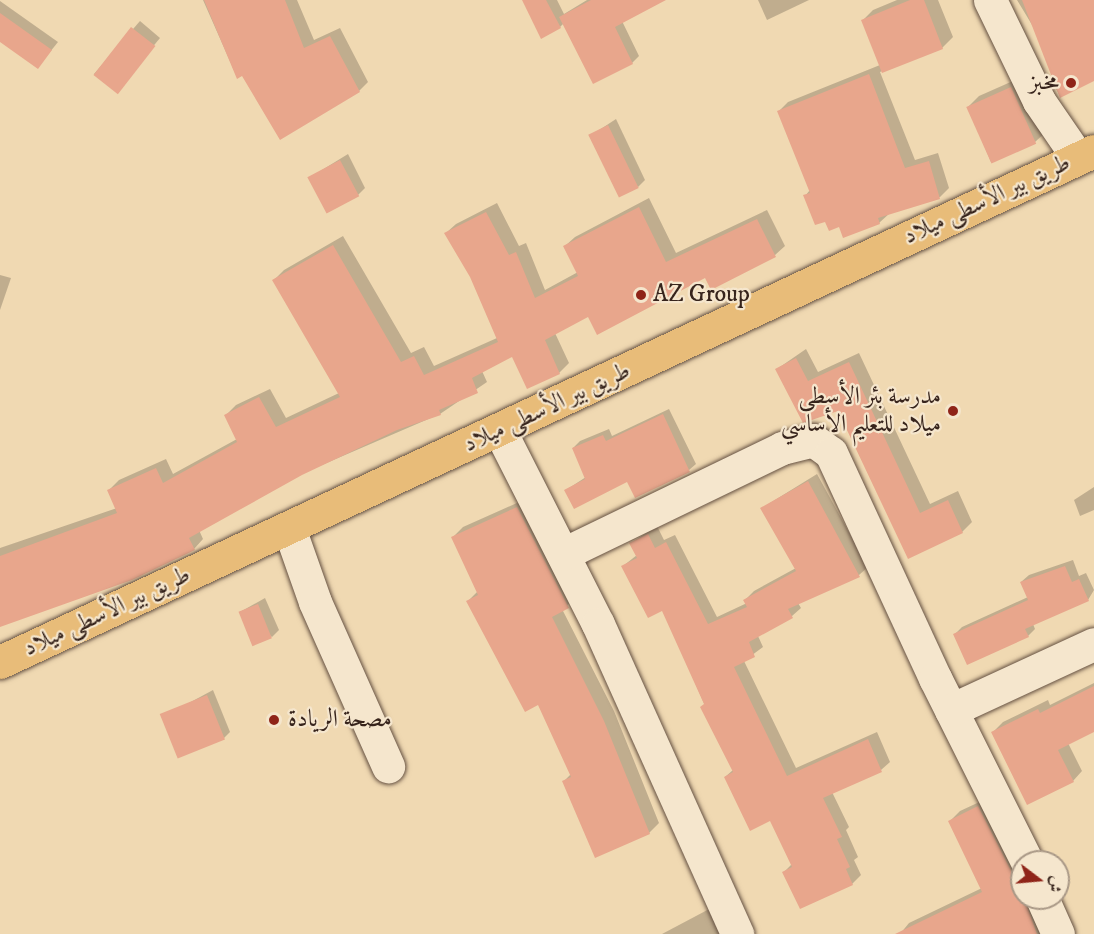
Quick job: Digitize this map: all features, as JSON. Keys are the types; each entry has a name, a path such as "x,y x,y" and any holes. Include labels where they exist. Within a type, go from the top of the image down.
{"main road":[{"name":"طريق بير الأسطى ميلاد","path":"0,662 500,431 1086,155"}],"street":[{"path":"990,0 1039,101 1086,155"},
{"path":"500,431 562,554 737,934"},
{"path":"562,554 782,448 813,440 831,453 951,710 1021,850"},
{"path":"289,528 315,602 388,766"},
{"path":"951,710 1094,644"},
{"path":"1047,910 1058,934"}],"building":[{"path":"204,0 285,0 304,48 330,36 360,92 280,140 242,76 237,79"},
{"path":"522,0 546,0 561,28 541,39"},
{"path":"591,0 666,0 615,27 633,64 593,84 559,17"},
{"path":"910,0 924,0 943,49 882,73 861,20"},
{"path":"1022,0 1094,0 1094,81 1060,98"},
{"path":"0,13 52,50 38,69 0,42"},
{"path":"131,27 155,46 118,94 93,75"},
{"path":"869,74 905,168 929,161 940,199 878,218 880,224 843,238 839,227 829,231 825,222 815,225 803,195 810,193 777,111"},
{"path":"1011,87 1036,144 991,164 966,107"},
{"path":"608,125 639,188 619,198 588,135"},
{"path":"340,160 359,196 327,214 307,177"},
{"path":"639,207 666,262 757,219 776,257 711,290 705,278 597,335 588,317 545,340 560,374 527,389 512,357 472,378 478,393 439,410 441,415 397,430 302,475 189,538 195,550 132,580 0,627 0,556 117,513 107,490 156,468 163,483 237,442 224,415 259,397 276,427 340,397 272,280 333,245 401,362 414,356 424,375 498,342 470,277 444,233 486,212 509,255 516,252 535,298 578,276 563,246"},
{"path":"796,358 808,381 849,362 920,513 948,500 963,533 908,559 838,411 803,423 775,369"},
{"path":"663,414 690,472 635,498 627,482 574,509 564,490 585,479 572,448 603,435 606,441"},
{"path":"808,481 860,577 788,609 793,618 749,642 755,657 734,667 787,776 868,739 882,772 823,798 842,837 837,839 850,867 846,869 853,885 800,909 782,872 792,867 770,821 750,831 724,777 733,772 700,707 704,704 662,611 648,618 621,566 637,558 629,543 648,534 655,548 666,542 708,624 747,607 743,600 796,571 760,508"},
{"path":"517,507 569,608 552,617 604,721 650,834 595,858 562,781 571,777 538,705 525,712 466,601 478,595 451,537"},
{"path":"1065,566 1072,582 1079,579 1089,601 1025,629 1029,637 967,665 953,634 1028,600 1020,582"},
{"path":"258,604 272,638 252,646 239,612"},
{"path":"1094,686 1094,732 1058,750 1074,782 1027,805 991,732 1038,709 1040,713"},
{"path":"207,695 225,740 178,759 160,714"},
{"path":"978,806 1010,869 1010,910 1028,910 1037,934 895,934 982,892 948,821"}],"place":[{"name":"مخبز","path":"1071,83"},
{"name":"AZ Group","path":"641,295"},
{"name":"مدرسة بئر الأسطى ميلاد للتعليم الأساسي","path":"953,411"},
{"name":"مصحة الريادة","path":"274,720"}]}
